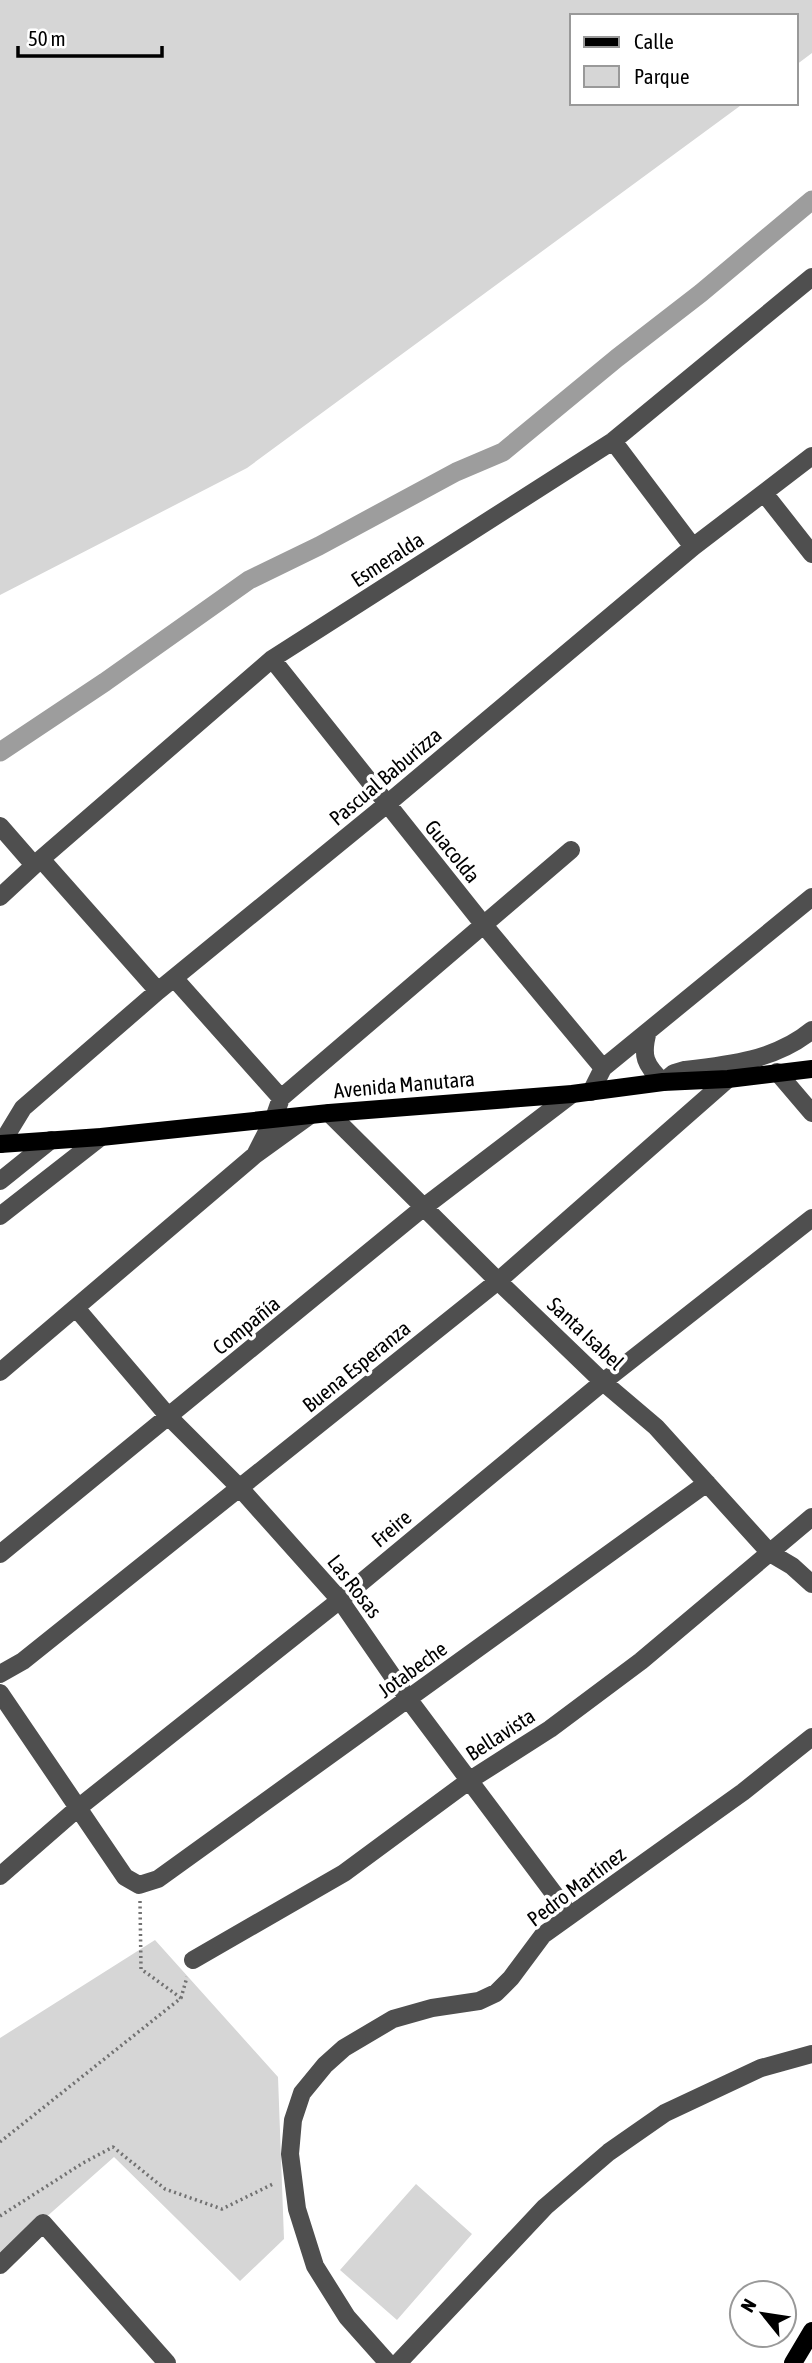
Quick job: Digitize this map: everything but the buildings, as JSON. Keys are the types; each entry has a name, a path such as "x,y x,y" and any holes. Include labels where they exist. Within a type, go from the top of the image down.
{"main road":[{"name":"Avenida Manutara","path":"1,1144 101,1137 329,1113 572,1094 812,1069"},
{"path":"793,2363 812,2331"}],"street":[{"name":"Esmeralda","path":"0,897 272,659 613,441 812,277"},
{"path":"613,441 693,547"},
{"name":"Pascual Baburizza","path":"1,1144 23,1108 158,991 387,804 693,547 812,456"},
{"path":"764,493 812,554"},
{"name":"Guacolda","path":"272,659 483,924 603,1068"},
{"path":"0,827 38,862 158,991"},
{"path":"255,1155 281,1098 571,850"},
{"path":"591,1092 603,1068 812,897"},
{"path":"174,978 281,1098"},
{"path":"648,1031 644,1055 663,1083 674,1073 684,1070 762,1057 784,1048 812,1030"},
{"path":"777,1072 812,1113"},
{"name":"Buena Esperanza","path":"0,1674 23,1661 498,1281 728,1079"},
{"name":"Compañía","path":"0,1554 424,1207 572,1094"},
{"path":"519,1098 526,1113 522,1132"},
{"name":"Santa Isabel","path":"329,1113 603,1382 656,1427 770,1553 792,1566 812,1584"},
{"path":"0,1372 255,1155 309,1116"},
{"path":"0,1216 101,1137"},
{"path":"0,1181 51,1140"},
{"name":"Freire","path":"0,1876 78,1808 340,1600 603,1382 812,1218"},
{"name":"Las Rosas","path":"76,1308 169,1417 240,1488 340,1600 409,1700 570,1915"},
{"name":"Jotabeche","path":"139,1885 158,1879 707,1483"},
{"name":"Bellavista","path":"193,1960 344,1873 470,1780 550,1729 641,1661 812,1517"},
{"path":"0,1693 125,1877 139,1885"},
{"name":"Pedro Martínez","path":"388,2363 347,2316 315,2266 297,2208 290,2154 293,2120 302,2093 325,2065 344,2048 393,2019 432,2008 479,2001 496,1993 511,1978 543,1935 743,1792 812,1737"},
{"path":"398,2363 545,2207 609,2152 665,2113 761,2068 812,2054"},
{"path":"0,2265 43,2223 167,2363"}],"path":[{"path":"139,1885 141,1969 181,1998"},
{"path":"0,2142 181,1998 193,1960"},
{"path":"0,2216 113,2147 165,2189 222,2209 293,2175"}],"green space":[{"path":"0,0 812,0 812,53 798,64 798,14 570,14 570,105 741,105 247,468 0,595"},
{"path":"155,1940 278,2077 284,2239 240,2281 114,2157 0,2258 0,2038"},
{"path":"416,2184 472,2234 397,2320 340,2270"}],"waterway":[{"path":"0,752 249,580 319,546 456,472 503,452 812,200"}]}
